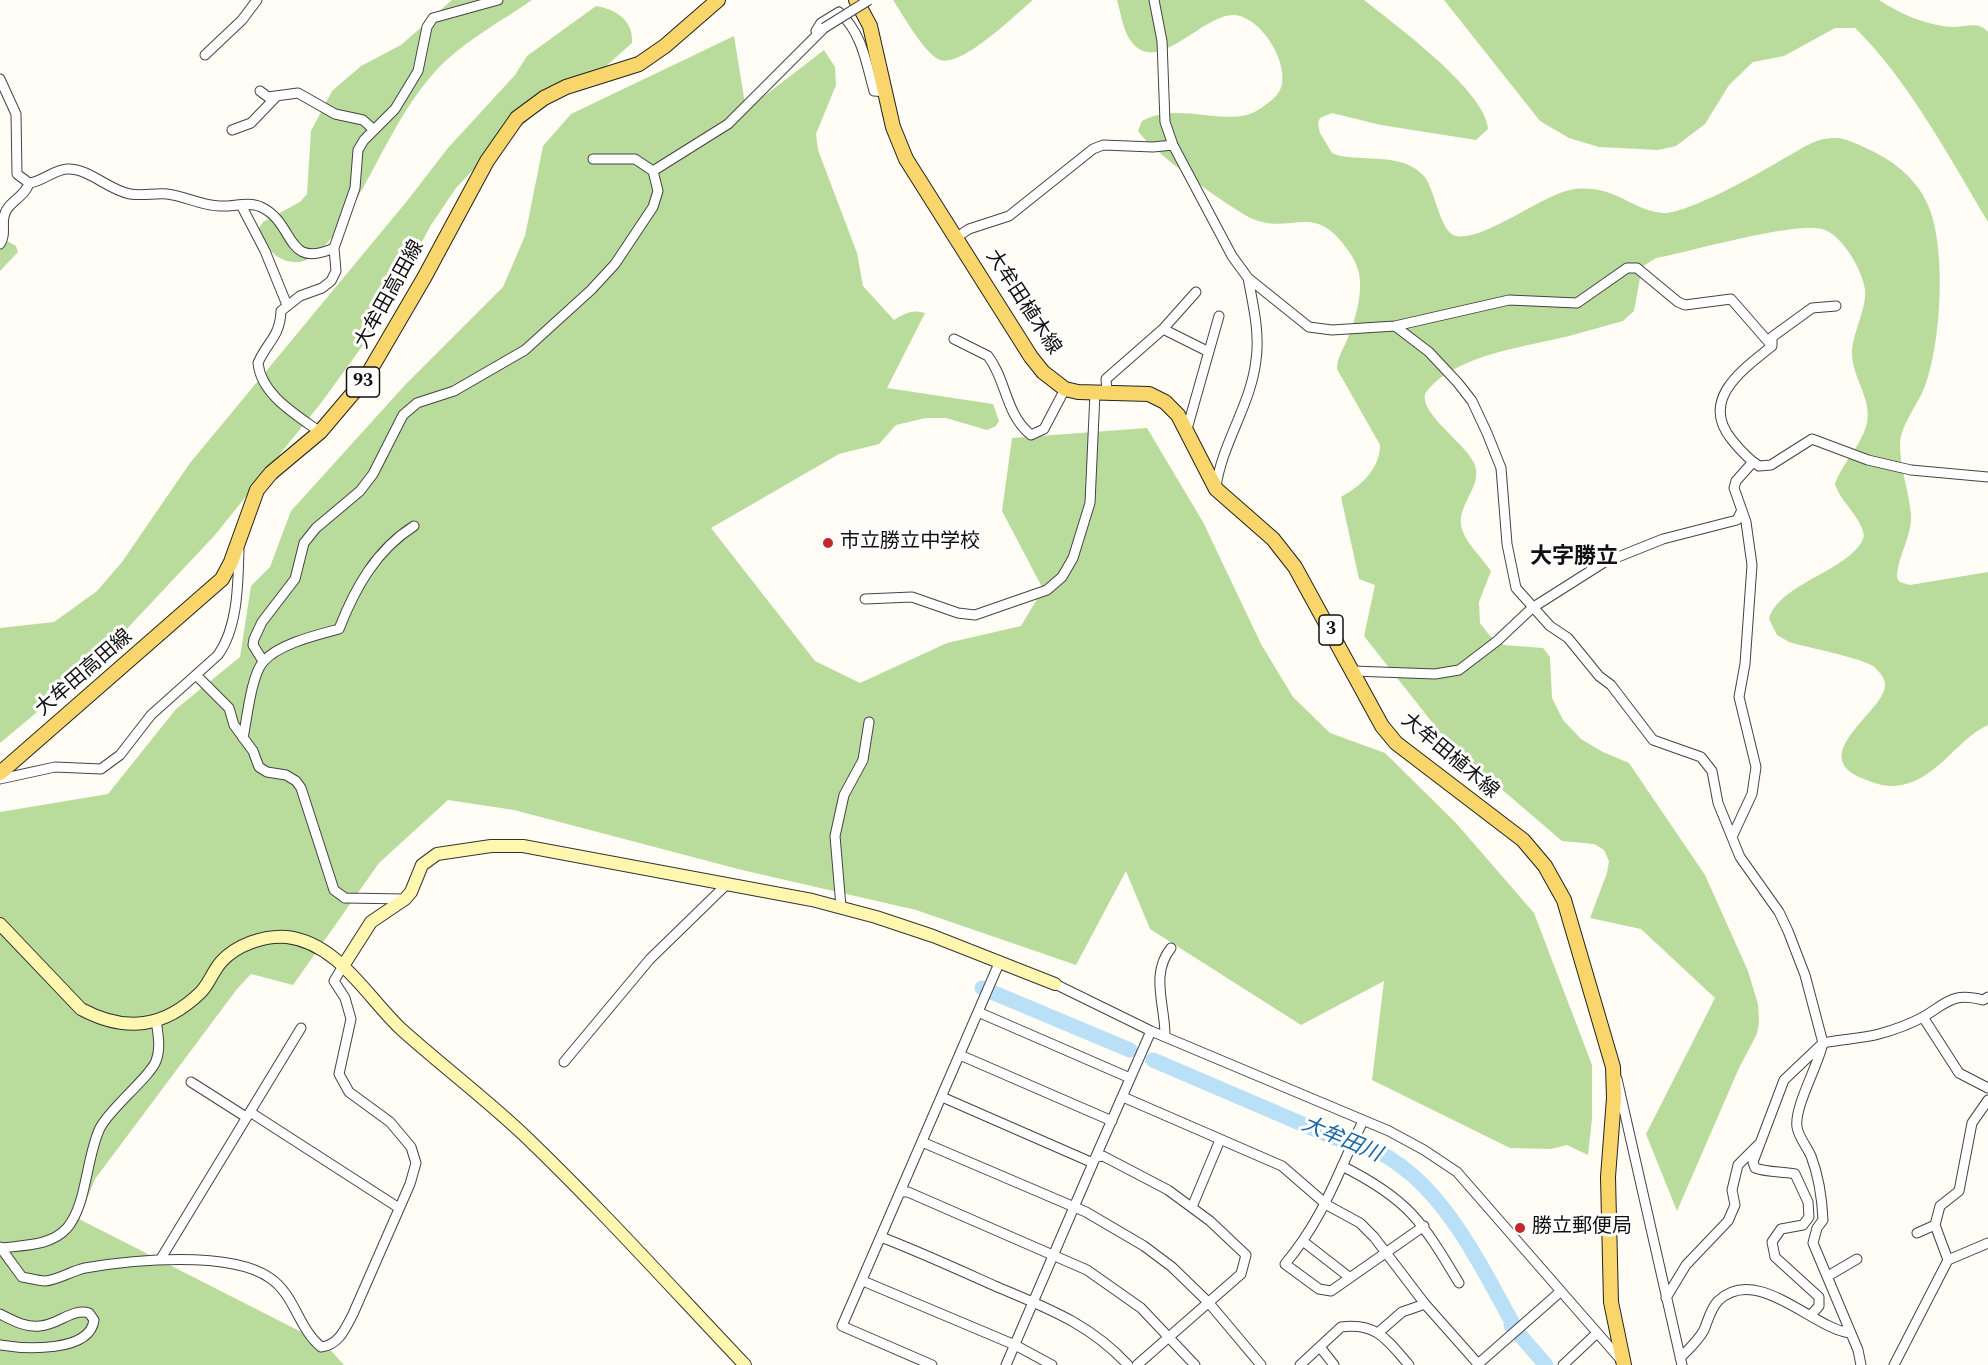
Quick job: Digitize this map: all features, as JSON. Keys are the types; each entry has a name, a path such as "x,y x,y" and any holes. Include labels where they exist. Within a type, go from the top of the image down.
{"main road":[{"name":"大牟田高田線","path":"0,773 212,590 227,570 257,489 271,473 320,432 370,371 424,278 487,161 517,118 544,98 566,87 639,64 665,46 718,0"},
{"name":"大牟田植木線","path":"856,0 870,26 893,127 906,159 1031,357 1043,372 1065,389 1149,394 1165,402 1178,414 1216,489 1273,539 1295,567 1382,726 1396,743 1523,840 1545,866 1564,900 1603,1040 1613,1067 1614,1098 1608,1177 1611,1302 1624,1363"}],"street":[{"path":"205,55 242,20 257,0"},
{"path":"320,432 280,402 259,369 260,358 275,338 280,325 281,311 287,305 331,281 336,271 334,248 355,188 358,150 374,130 395,110 417,71 427,27 433,18 498,0"},
{"path":"814,35 869,0"},
{"path":"1154,0 1162,41 1165,122 1173,145 1221,236 1248,278 1309,327 1332,330 1395,326 1509,300 1576,303 1627,268 1637,268 1678,302 1685,305 1731,299 1772,346"},
{"path":"653,171 728,124 781,72 814,35 821,23 839,12 850,23 861,42 874,91 886,92"},
{"path":"0,79 16,114 17,174 29,183"},
{"path":"260,91 268,97 297,93 335,114 363,120 374,130"},
{"path":"232,130 251,123 276,97"},
{"path":"957,237 969,229 1009,216 1093,149 1102,145 1173,145"},
{"path":"263,661 253,645 254,639 262,622 295,579 304,543 316,528 360,491 373,474 403,415 417,403 454,391 525,350 591,290 615,264 653,207 658,191 653,171 635,159 593,159"},
{"path":"29,183 67,169 80,171 113,189 132,194 168,194 219,207 259,206 272,214 299,251 307,255 317,255 334,248"},
{"path":"0,244 4,226 3,216 8,208 26,192 29,183"},
{"path":"241,205 265,251 287,305"},
{"path":"1216,489 1219,466 1251,384 1257,359 1254,313 1248,278"},
{"path":"865,599 912,597 958,613 975,615 1047,590 1062,577 1073,558 1090,503 1101,392 1106,380 1163,329 1196,291"},
{"path":"1772,346 1772,337 1812,308 1836,306"},
{"path":"1187,429 1198,397 1207,351 1219,316"},
{"path":"1395,326 1429,352 1458,383 1478,413 1501,468 1507,544 1516,588 1532,608 1550,626 1568,638 1599,676 1611,685 1653,740 1701,757 1712,771 1718,803 1740,857 1783,921 1805,975 1823,1043 1817,1067 1799,1112 1797,1127 1819,1178 1823,1220 1817,1228 1813,1243 1858,1350 1861,1365"},
{"path":"1163,329 1207,351"},
{"path":"954,339 988,357 1011,411 1021,427 1030,435 1044,429 1065,389"},
{"path":"1772,346 1742,370 1725,392 1718,410 1723,429 1759,466 1771,465 1812,439 1868,460 1911,470 1988,477"},
{"path":"1732,837 1749,803 1756,767 1738,698 1745,664 1752,592 1749,536 1734,488 1736,481 1753,462"},
{"path":"1353,671 1435,674 1459,670 1497,641 1532,608 1603,563 1663,539 1737,520 1742,510"},
{"path":"243,738 255,679 263,661 302,639 339,629 366,572 383,550 414,526"},
{"path":"0,779 55,767 101,769 120,755 151,715 218,655 231,630 239,541"},
{"path":"196,675 230,708 234,725 253,751 259,768 267,772 286,775 296,781 301,788 334,890 345,898 405,899"},
{"path":"841,907 835,836 844,795 863,760 869,722"},
{"path":"156,1020 159,1042 156,1063 101,1126 92,1149 79,1204 67,1228 43,1242 1,1248 22,1277 45,1281 82,1269 160,1260 236,1263 254,1268 282,1287 311,1339 321,1347 331,1346 343,1334 353,1314 416,1163 411,1147 390,1122 349,1092 339,1074 351,1019 345,998 334,981 371,922 405,899 411,892 427,860 437,854 493,846 523,846 841,907 1000,961 1055,984 1151,1031 1363,1121 1424,1150 1457,1172 1624,1363"},
{"path":"564,1062 650,959 725,886"},
{"path":"0,924 81,1009 96,1017 125,1024 156,1020 176,1013 203,990 220,962 248,943 271,938 303,941 320,949 342,966 399,1027 527,1138 745,1365"},
{"path":"1165,1035 1158,983 1162,965 1171,948"},
{"path":"932,1365 842,1326 1000,961"},
{"path":"1810,1315 1819,1306 1819,1297 1775,1257 1772,1242 1781,1229 1803,1225 1809,1217 1808,1202 1796,1174 1784,1171 1770,1173 1755,1168 1753,1162 1784,1080 1823,1043 1877,1035 1923,1017 1946,1000 1970,997 1983,1000 1988,997"},
{"path":"978,1012 1130,1078"},
{"path":"1923,1017 1959,1073 1988,1088"},
{"path":"160,1260 301,1028"},
{"path":"1006,1365 1151,1031"},
{"path":"1603,1040 1626,1113 1681,1362"},
{"path":"960,1055 1112,1121"},
{"path":"191,1082 248,1114 399,1208"},
{"path":"942,1097 1095,1160 1103,1156 1135,1171 1192,1207 1246,1255 1241,1274 1137,1365"},
{"path":"1123,1097 1282,1166 1327,1205 1360,1223 1478,1365 1560,1292"},
{"path":"1948,1260 1935,1225 1940,1206 1959,1191 1972,1123 1988,1100"},
{"path":"1363,1121 1348,1150 1327,1205 1304,1242 1285,1264 1319,1289 1331,1291 1424,1226"},
{"path":"1192,1207 1220,1140"},
{"path":"922,1142 1074,1208 1144,1246 1172,1267 1209,1302 1262,1365"},
{"path":"1666,1298 1690,1260 1728,1221 1735,1205 1732,1190 1738,1165 1760,1144"},
{"path":"1342,1166 1385,1189 1424,1226 1459,1283"},
{"path":"900,1192 908,1192 1087,1270 1112,1286 1170,1336 1195,1365"},
{"path":"1917,1233 1935,1225"},
{"path":"881,1237 1035,1302 1082,1325 1112,1348 1128,1365"},
{"path":"1304,1242 1349,1277"},
{"path":"1894,1365 1948,1260 1988,1243"},
{"path":"1828,1276 1857,1259"},
{"path":"863,1281 1016,1345 1052,1365"},
{"path":"1681,1362 1695,1344 1717,1301 1731,1293 1743,1290 1769,1293 1835,1331 1850,1333"},
{"path":"1379,1332 1402,1312 1425,1304"},
{"path":"0,1314 24,1325 40,1326 79,1311 89,1313 94,1320 93,1328 87,1335 65,1344 19,1348 0,1345"},
{"path":"1300,1365 1341,1328 1379,1332 1409,1365"},
{"path":"1563,1365 1597,1333"},
{"path":"1320,1347 1334,1365"}],"green space":[{"path":"452,0 532,0 467,43 433,74 402,117 349,212 324,247 300,262 291,262 278,257 263,243 259,228 263,222 300,202 307,194 311,131 332,91 361,66 401,45"},
{"path":"893,0 1033,0 973,49 959,57 947,60 938,59 926,49"},
{"path":"1117,0 1364,0 1416,41 1456,78 1472,96 1483,114 1488,129 1476,140 1381,125 1332,113 1320,118 1318,123 1320,133 1332,153 1337,155 1383,159 1415,168 1428,182 1446,227 1456,236 1468,236 1482,232 1562,192 1575,189 1589,189 1613,194 1652,211 1663,213 1675,211 1708,199 1806,146 1829,138 1853,142 1889,160 1906,174 1926,200 1935,228 1940,298 1935,346 1925,386 1901,438 1901,462 1911,523 1899,562 1897,578 1900,582 1910,585 1988,572 1988,725 1965,741 1933,770 1909,783 1885,786 1859,777 1845,766 1842,754 1846,741 1878,702 1884,690 1884,680 1879,672 1867,663 1789,642 1777,635 1769,619 1776,606 1787,595 1846,558 1857,548 1864,536 1859,522 1835,484 1861,439 1867,423 1867,405 1855,371 1852,353 1864,305 1865,290 1860,273 1850,254 1830,232 1807,228 1766,233 1656,258 1642,267 1634,311 1623,321 1471,361 1437,381 1425,394 1425,402 1429,410 1469,455 1476,471 1476,479 1463,509 1461,525 1469,543 1491,571 1479,602 1480,623 1490,636 1504,645 1543,648 1550,657 1552,698 1563,720 1581,739 1629,763 1705,875 1748,971 1758,1004 1757,1034 1739,1068 1677,1211 1646,1134 1715,998 1641,929 1590,918 1607,873 1609,861 1604,850 1594,844 1562,841 1450,745 1364,636 1375,585 1359,579 1341,497 1356,488 1368,476 1377,462 1380,445 1337,369 1338,360 1359,302 1360,278 1356,264 1335,235 1324,226 1302,222 1267,223 1242,213 1174,164 1145,140 1138,131 1142,121 1156,115 1187,113 1233,117 1258,110 1273,99 1281,88 1282,74 1276,52 1270,41 1254,23 1234,15 1212,22 1164,49 1153,52 1143,51 1128,36"},
{"path":"1444,0 1879,0 1924,22 1953,27 1972,25 1980,27 1988,32 1988,222 1910,95 1893,71 1855,28 1835,28 1784,56 1753,62 1729,85 1705,124 1676,146 1658,150 1599,147 1569,138 1540,121"},
{"path":"596,6 617,13 627,22 632,35 632,43 588,82 549,102 487,155 456,188 431,225 374,330 321,403 215,535 91,667 0,743 0,628 54,622 97,591 122,562 190,463 407,201 448,148 515,75 527,56"},
{"path":"734,36 746,110 824,50 835,67 836,85 816,134 818,150 857,253 863,286 894,320 909,312 925,313 887,388 993,404 999,421 996,426 987,430 946,418 926,418 896,425 879,444 839,454 711,528 815,661 860,683 947,643 1021,626 1043,589 1002,511 1012,438 1147,428 1203,522 1261,644 1293,697 1330,733 1385,753 1456,823 1534,913 1592,1065 1592,1119 1588,1155 1567,1145 1551,1149 1510,1148 1372,1080 1384,981 1301,1025 1150,929 1126,871 1076,965 916,910 742,870 514,810 448,800 379,863 293,985 251,974 237,989 95,1179 79,1219 325,1344 344,1365 0,1365 0,812 108,794 176,709 240,657 251,586 270,567 291,511 405,385 503,287 525,236 543,146 571,114"},
{"path":"0,237 16,246 18,252 0,271"}],"waterway":[{"name":"大牟田川","path":"982,988 1130,1050"},
{"name":"大牟田川","path":"1153,1060 1335,1138 1367,1147 1396,1162 1421,1183 1443,1208 1480,1265 1512,1322 1511,1325 1546,1365"}],"place":[{"name":"市立勝立中学校","path":"828,543"},
{"name":"勝立郵便局","path":"1520,1228"}],"district":[{"name":"大字勝立","path":"1574,559"}]}
